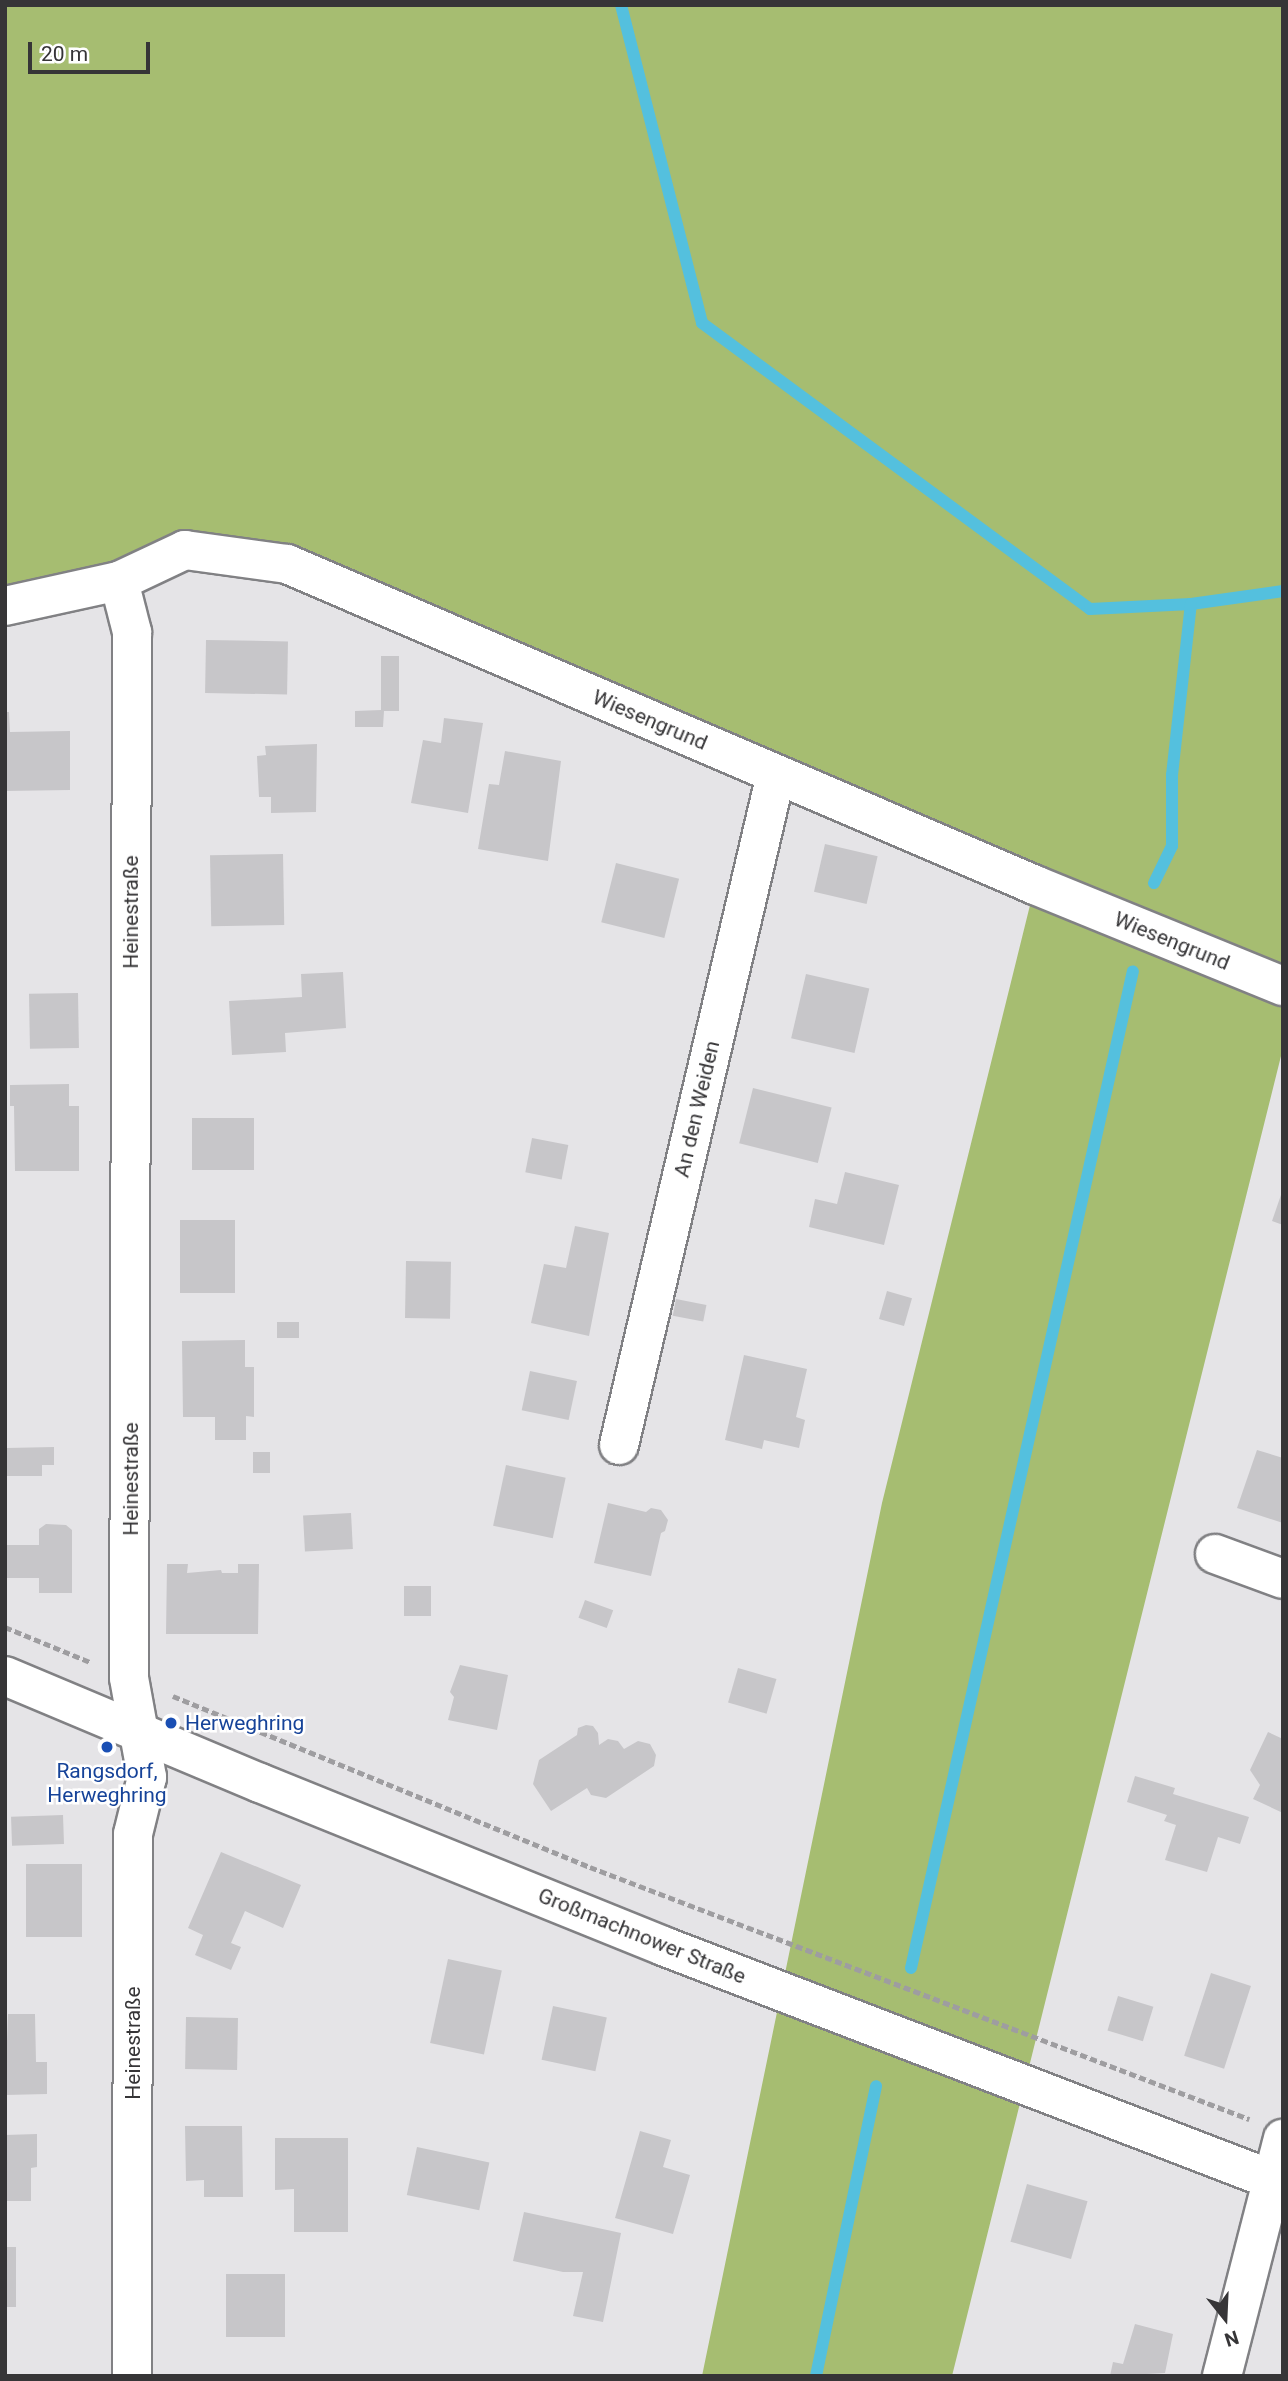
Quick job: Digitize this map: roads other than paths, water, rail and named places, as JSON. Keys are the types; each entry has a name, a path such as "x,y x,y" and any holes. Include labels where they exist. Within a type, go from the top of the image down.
{"street":[{"name":"Wiesengrund","path":"5,606 119,581 186,551 287,564 776,774 1283,986"},
{"name":"Heinestraße","path":"119,581 132,632 129,1678 148,1777 133,1834 132,2376"},
{"name":"An den Weiden","path":"619,1445 776,774"},
{"path":"1215,1554 1283,1579"},
{"name":"Großmachnower Straße","path":"5,1676 663,1946 1277,2183"},
{"path":"1222,2376 1277,2183 1270,2130"}],"waterway":[{"path":"621,5 702,323 1090,609 1191,604 1283,591"},
{"path":"1154,883 1172,846 1172,775 1191,604"},
{"path":"911,1968 1133,971"},
{"path":"816,2376 876,2086"}],"place":[{"name":"Herweghring","path":"171,1723"},
{"name":"Rangsdorf, Herweghring","path":"107,1747"}]}
